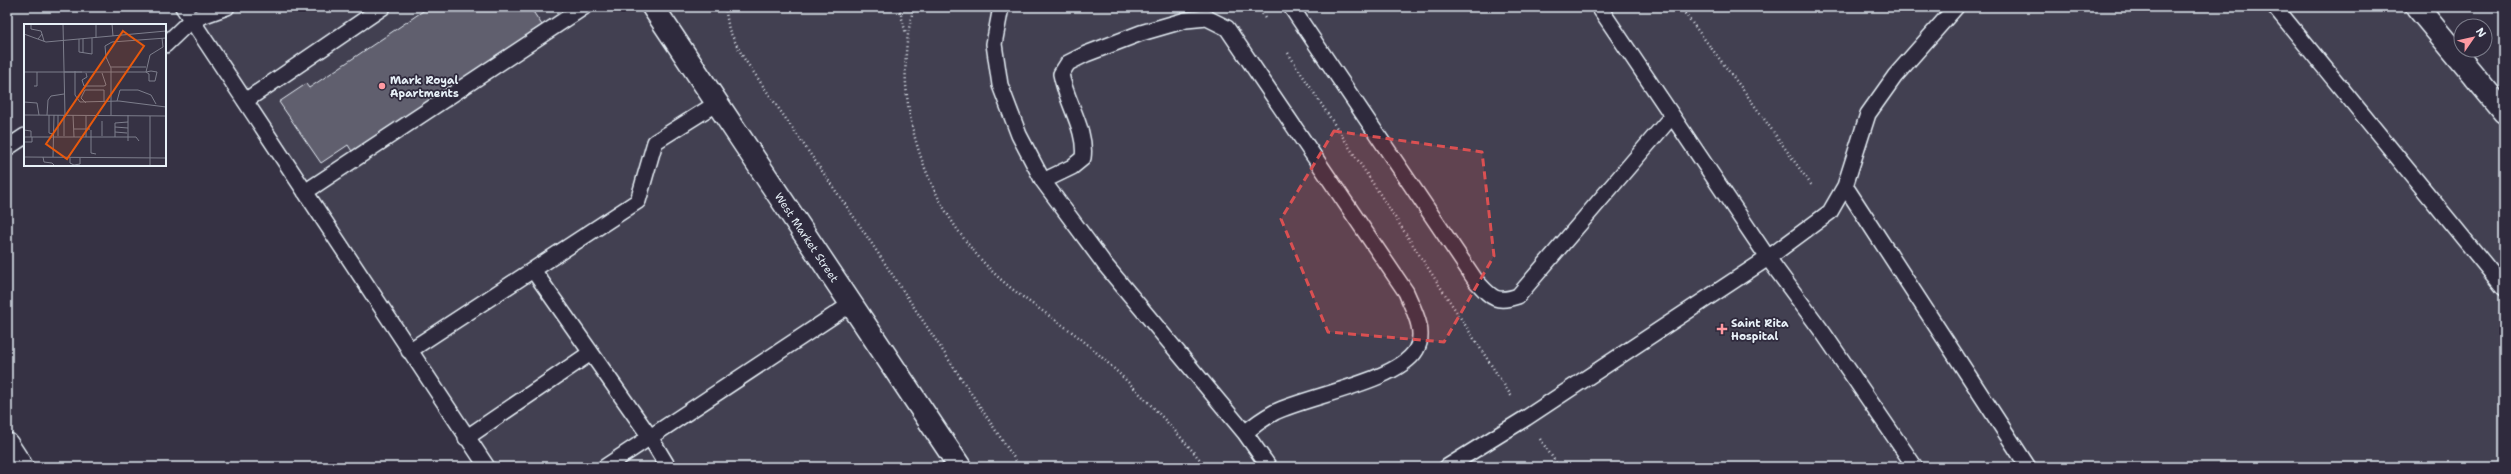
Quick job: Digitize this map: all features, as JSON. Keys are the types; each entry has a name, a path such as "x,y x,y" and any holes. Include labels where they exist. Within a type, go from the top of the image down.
{"street":[{"name":"West Market Street","path":"653,7 960,467"},
{"path":"2417,7 2504,112"},
{"path":"7,444 22,467"}],"lane":[{"path":"183,7 466,438 487,467"},
{"path":"166,44 191,20 227,7"},
{"path":"245,101 383,7"},
{"path":"304,192 584,7"},
{"path":"1001,7 994,44 1000,85 1019,135 1043,181 1106,266 1245,433 1269,467"},
{"path":"1291,7 1476,281 1491,297 1504,301 1518,296 1533,281 1672,116"},
{"path":"1599,7 1768,258 1824,334 1915,467"},
{"path":"1447,467 1526,418 1768,258 1830,212 1845,186 1868,114 1895,76 1956,7"},
{"path":"2275,7 2504,288"},
{"path":"1043,181 1072,167 1083,158 1085,145 1063,89 1060,74 1068,63 1141,33 1186,20 1207,18 1227,28 1406,292 1421,330 1417,350 1400,366 1342,389 1276,412 1245,433"},
{"path":"409,351 638,201 655,142 718,103"},
{"path":"7,148 24,137"},
{"path":"1845,186 2028,467"},
{"path":"533,270 589,354 650,437 668,467"},
{"path":"605,467 851,304"},
{"path":"466,438 589,354"}],"path":[{"path":"725,7 729,30 743,57 858,224 1020,467"},
{"path":"899,7 907,35 909,104 916,142 929,180 948,217 973,250 996,275 1085,342 1135,386 1206,467"},
{"path":"907,35 914,7"},
{"path":"1258,7 1271,27"},
{"path":"1680,7 1748,95 1812,186"},
{"path":"1284,47 1559,467"}],"highlighted area":[{"path":"1334,131 1482,152 1494,256 1444,342 1328,332 1281,219"}],"shaded area":[{"name":"Saint Rita Hospital","path":"183,7 2417,7 2453,50 2453,58 2459,58 2504,112 2504,467 487,467"}],"building":[{"name":"Mark Royal Apartments","path":"429,7 530,7 542,25 353,153 348,145 321,163 279,102 306,84 309,88"}],"place":[{"name":"Mark Royal Apartments","path":"382,86"},
{"name":"Saint Rita Hospital","path":"1722,329"}]}
